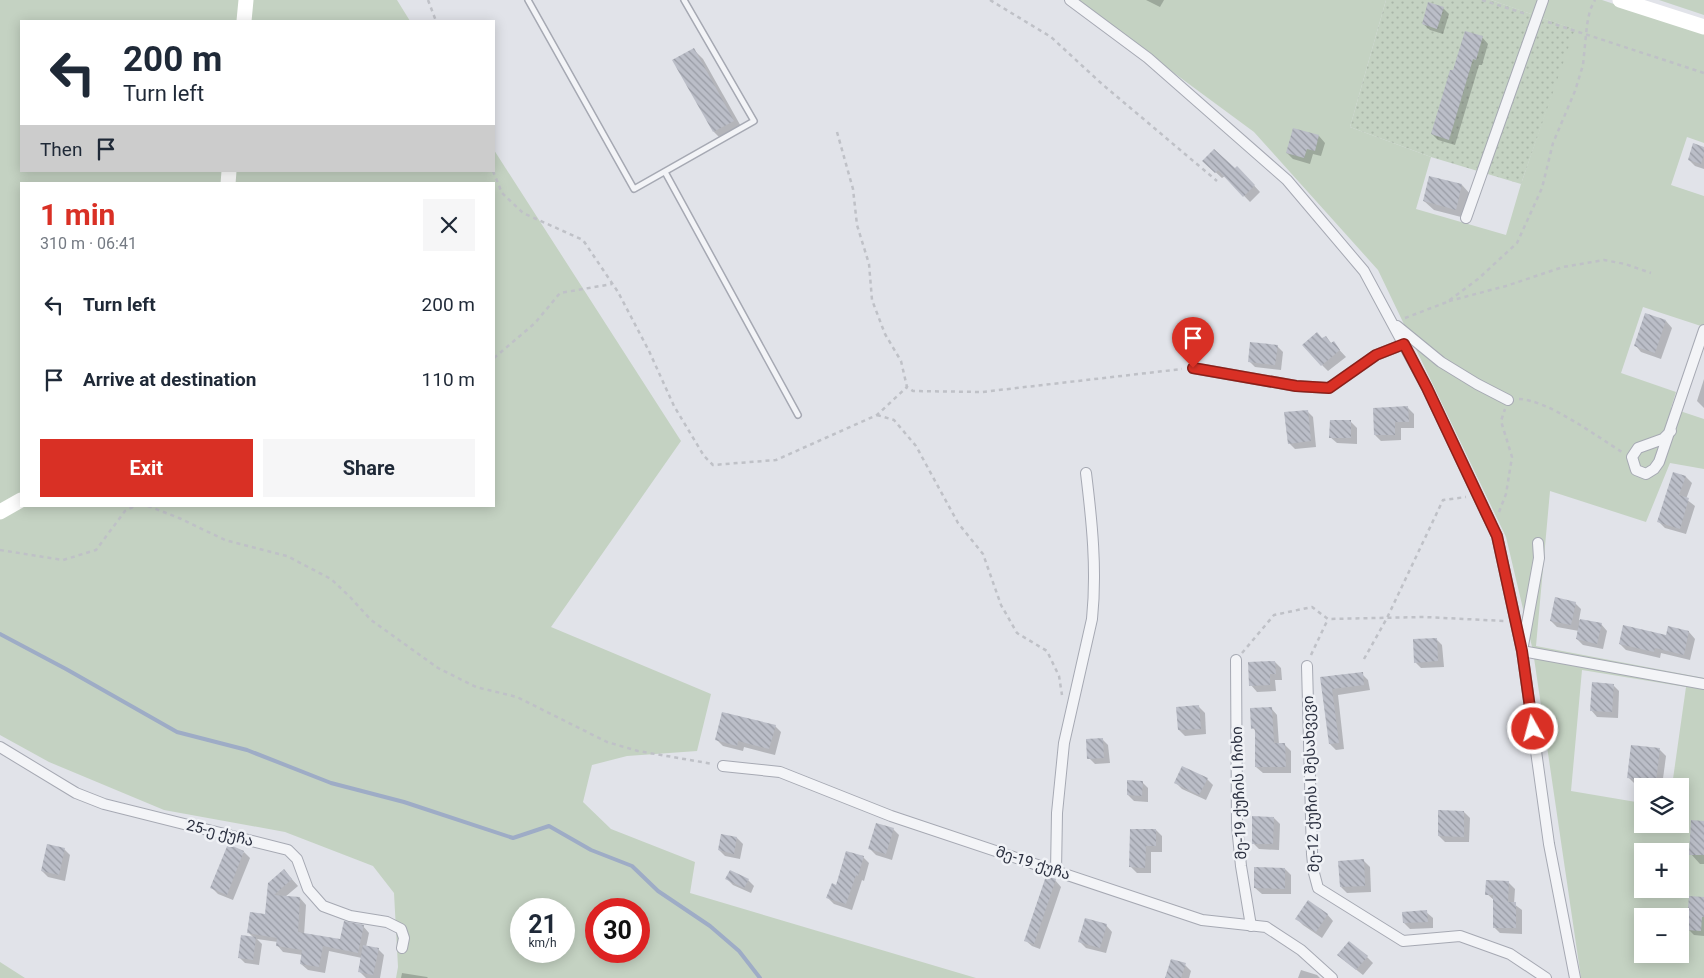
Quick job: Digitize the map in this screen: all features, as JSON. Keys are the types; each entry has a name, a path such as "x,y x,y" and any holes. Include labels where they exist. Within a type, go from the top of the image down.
{"main road":[{"path":"244,20 246,0"},
{"path":"1620,0 1704,27"},
{"path":"0,512 20,501"}],"street":[{"path":"1070,0 1148,58 1287,180 1364,271 1427,388 1497,536 1522,651 1549,844 1575,978"},
{"path":"1466,218 1543,0"},
{"path":"1392,323 1441,362 1508,400"},
{"path":"1671,431 1663,439 1638,448 1632,458 1636,470 1646,474 1654,469 1659,462 1671,431 1704,330"},
{"path":"1193,368 1296,386 1329,388 1376,355 1404,344"},
{"path":"1056,871 1057,813 1064,743 1092,618 1094,599 1093,535 1086,474"},
{"path":"1522,651 1539,558 1538,543"},
{"path":"1522,651 1704,684"},
{"name":"მე-19 ქუჩის I ჩიხი","path":"1236,660 1237,826 1240,866 1251,926"},
{"name":"მე-12 ქუჩის I შესახვევი","path":"1307,666 1312,854 1318,888 1403,941 1460,936 1510,954 1546,978"},
{"name":"25-ე ქუჩა","path":"0,747 76,793 104,804 288,850 297,859 308,889 323,906 350,916 387,922 401,928 404,938 402,948"},
{"name":"მე-19 ქუჩა","path":"723,766 780,772 891,816 1202,920 1266,928 1301,950 1332,978"}],"lane":[{"path":"528,0 634,189 754,121 684,0"},
{"path":"665,172 798,415"}],"path":[{"path":"428,0 436,20"},
{"path":"990,0 1050,37 1102,84 1217,181"},
{"path":"1482,0 1704,73"},
{"path":"1447,302 1478,279 1517,243 1542,188 1553,143 1583,65 1590,10 1596,0"},
{"path":"837,132 853,189 857,225 869,264 872,300 885,334 901,361 907,387 913,391 982,392 1193,368"},
{"path":"494,172 502,194 523,213 583,240 612,284 649,351 674,406 704,456 713,465 776,460 877,415 907,387"},
{"path":"1392,323 1447,302 1506,286 1563,266 1604,260 1625,264 1651,273"},
{"path":"495,357 535,323 560,293 612,284"},
{"path":"1492,526 1506,494 1511,473 1512,457 1501,421 1508,400 1521,398 1542,404 1565,416 1632,458"},
{"path":"877,415 894,420 916,446 958,523 983,554 1002,605 1017,633 1047,651 1059,676 1062,695"},
{"path":"1364,659 1387,618 1443,500 1478,495"},
{"path":"0,550 62,560 96,550 125,511 133,507"},
{"path":"150,507 225,540 287,556 331,579 378,625 438,668 476,688 517,697 607,742 638,751 723,766"},
{"path":"1236,660 1274,615 1312,607 1328,619 1424,617 1516,622"},
{"path":"1307,666 1313,648 1328,619"}],"green space":[{"path":"0,0 397,0 409,20 20,20 20,172 495,172 495,152 681,441 551,627 711,694 697,751 627,756 592,765 583,802 611,829 695,862 690,893 976,978 396,978 398,967 394,893 373,866 285,832 164,810 49,762 0,735"},
{"path":"1075,0 1386,0 1350,127 1431,157 1416,209 1506,235 1521,184 1574,29 1491,0 1602,0 1704,34 1704,143 1687,137 1671,185 1704,196 1704,327 1643,307 1621,373 1676,392 1671,408 1704,419 1704,469 1670,463 1646,522 1550,491 1536,646 1704,678 1704,978 1581,978 1533,651 1506,537 1378,270 1254,132","holes":["1582,670 1686,687 1673,778 1689,778 1689,833 1634,833 1634,802 1571,791"]},
{"path":"1386,0 1491,0 1575,29 1521,184 1431,157 1350,127"},
{"path":"1659,0 1704,0 1704,15"},
{"path":"0,962 25,978 0,978"}],"building":[{"path":"1428,2 1444,7 1437,29 1422,24"},
{"path":"1465,31 1483,36 1476,60 1473,59 1449,140 1431,134 1450,70 1453,70"},
{"path":"694,48 734,121 713,132 672,60"},
{"path":"1293,128 1319,135 1315,151 1307,149 1304,158 1286,153"},
{"path":"1693,143 1704,147 1701,164 1688,160"},
{"path":"1214,149 1235,168 1237,166 1255,185 1243,197 1218,170 1215,173 1202,161"},
{"path":"1429,176 1462,184 1456,210 1423,201"},
{"path":"1645,313 1666,320 1655,353 1634,346"},
{"path":"1317,332 1322,338 1326,336 1331,343 1334,341 1340,350 1321,366 1302,345"},
{"path":"1250,342 1278,345 1275,365 1248,362"},
{"path":"1408,406 1409,422 1395,422 1395,435 1374,435 1373,408"},
{"path":"1308,410 1311,441 1288,444 1284,412"},
{"path":"1330,420 1351,420 1351,438 1329,438"},
{"path":"1673,472 1686,476 1679,495 1689,498 1680,529 1657,522"},
{"path":"1555,597 1576,602 1571,625 1550,621"},
{"path":"1580,619 1602,623 1597,644 1576,639"},
{"path":"1623,625 1666,635 1668,626 1689,631 1684,655 1655,648 1654,652 1619,644"},
{"path":"1437,638 1438,661 1414,663 1413,639"},
{"path":"1275,661 1276,674 1270,674 1270,685 1249,686 1248,662"},
{"path":"1363,672 1364,685 1332,689 1339,743 1329,744 1320,677"},
{"path":"1592,682 1614,684 1612,712 1590,711"},
{"path":"1199,705 1201,729 1178,730 1176,707"},
{"path":"1272,707 1274,743 1285,743 1286,767 1255,767 1255,728 1251,729 1250,708"},
{"path":"722,712 776,725 769,749 738,741 737,746 715,740"},
{"path":"1103,738 1104,758 1087,759 1086,739"},
{"path":"1631,745 1660,748 1656,778 1627,778"},
{"path":"1182,766 1208,778 1199,795 1174,783"},
{"path":"1127,780 1143,781 1142,796 1127,795"},
{"path":"1438,810 1464,811 1464,837 1438,836"},
{"path":"1252,816 1274,817 1273,844 1252,844"},
{"path":"1691,820 1704,821 1704,855 1689,855"},
{"path":"876,823 894,828 886,854 868,849"},
{"path":"1130,829 1156,829 1156,846 1146,846 1145,868 1129,867"},
{"path":"721,834 737,837 734,854 718,850"},
{"path":"47,844 65,848 59,875 41,871"},
{"path":"228,844 244,851 227,895 210,888"},
{"path":"846,851 864,856 846,904 826,898 832,883 836,885"},
{"path":"1364,859 1365,886 1340,887 1338,861"},
{"path":"1254,867 1285,868 1285,889 1254,888"},
{"path":"284,869 292,879 274,895 300,897 298,932 340,939 344,921 364,925 358,953 323,946 319,967 300,964 302,950 276,946 277,938 247,933 250,912 265,914 268,883"},
{"path":"730,870 749,879 744,888 725,879"},
{"path":"1046,876 1056,879 1034,944 1024,941"},
{"path":"1486,880 1509,881 1508,902 1516,902 1516,928 1493,928 1493,895 1485,895"},
{"path":"1689,896 1704,897 1704,917 1702,917 1701,931 1689,930"},
{"path":"1308,900 1328,914 1316,932 1295,919"},
{"path":"1427,910 1428,922 1403,923 1402,912"},
{"path":"1085,918 1107,924 1100,948 1078,942"},
{"path":"241,935 256,937 253,960 238,958"},
{"path":"1349,941 1368,956 1356,970 1337,955"},
{"path":"363,945 379,948 373,975 358,972"},
{"path":"1171,959 1186,963 1181,978 1165,978"}],"waterway":[{"path":"0,634 177,732 247,750 331,783 404,802 513,838 549,826 591,850 632,866 658,891 710,926 739,951 760,978"}],"route":[{"path":"1193,368 1296,386 1329,388 1376,355 1404,344 1427,388 1497,536 1522,651 1533,729"}]}
